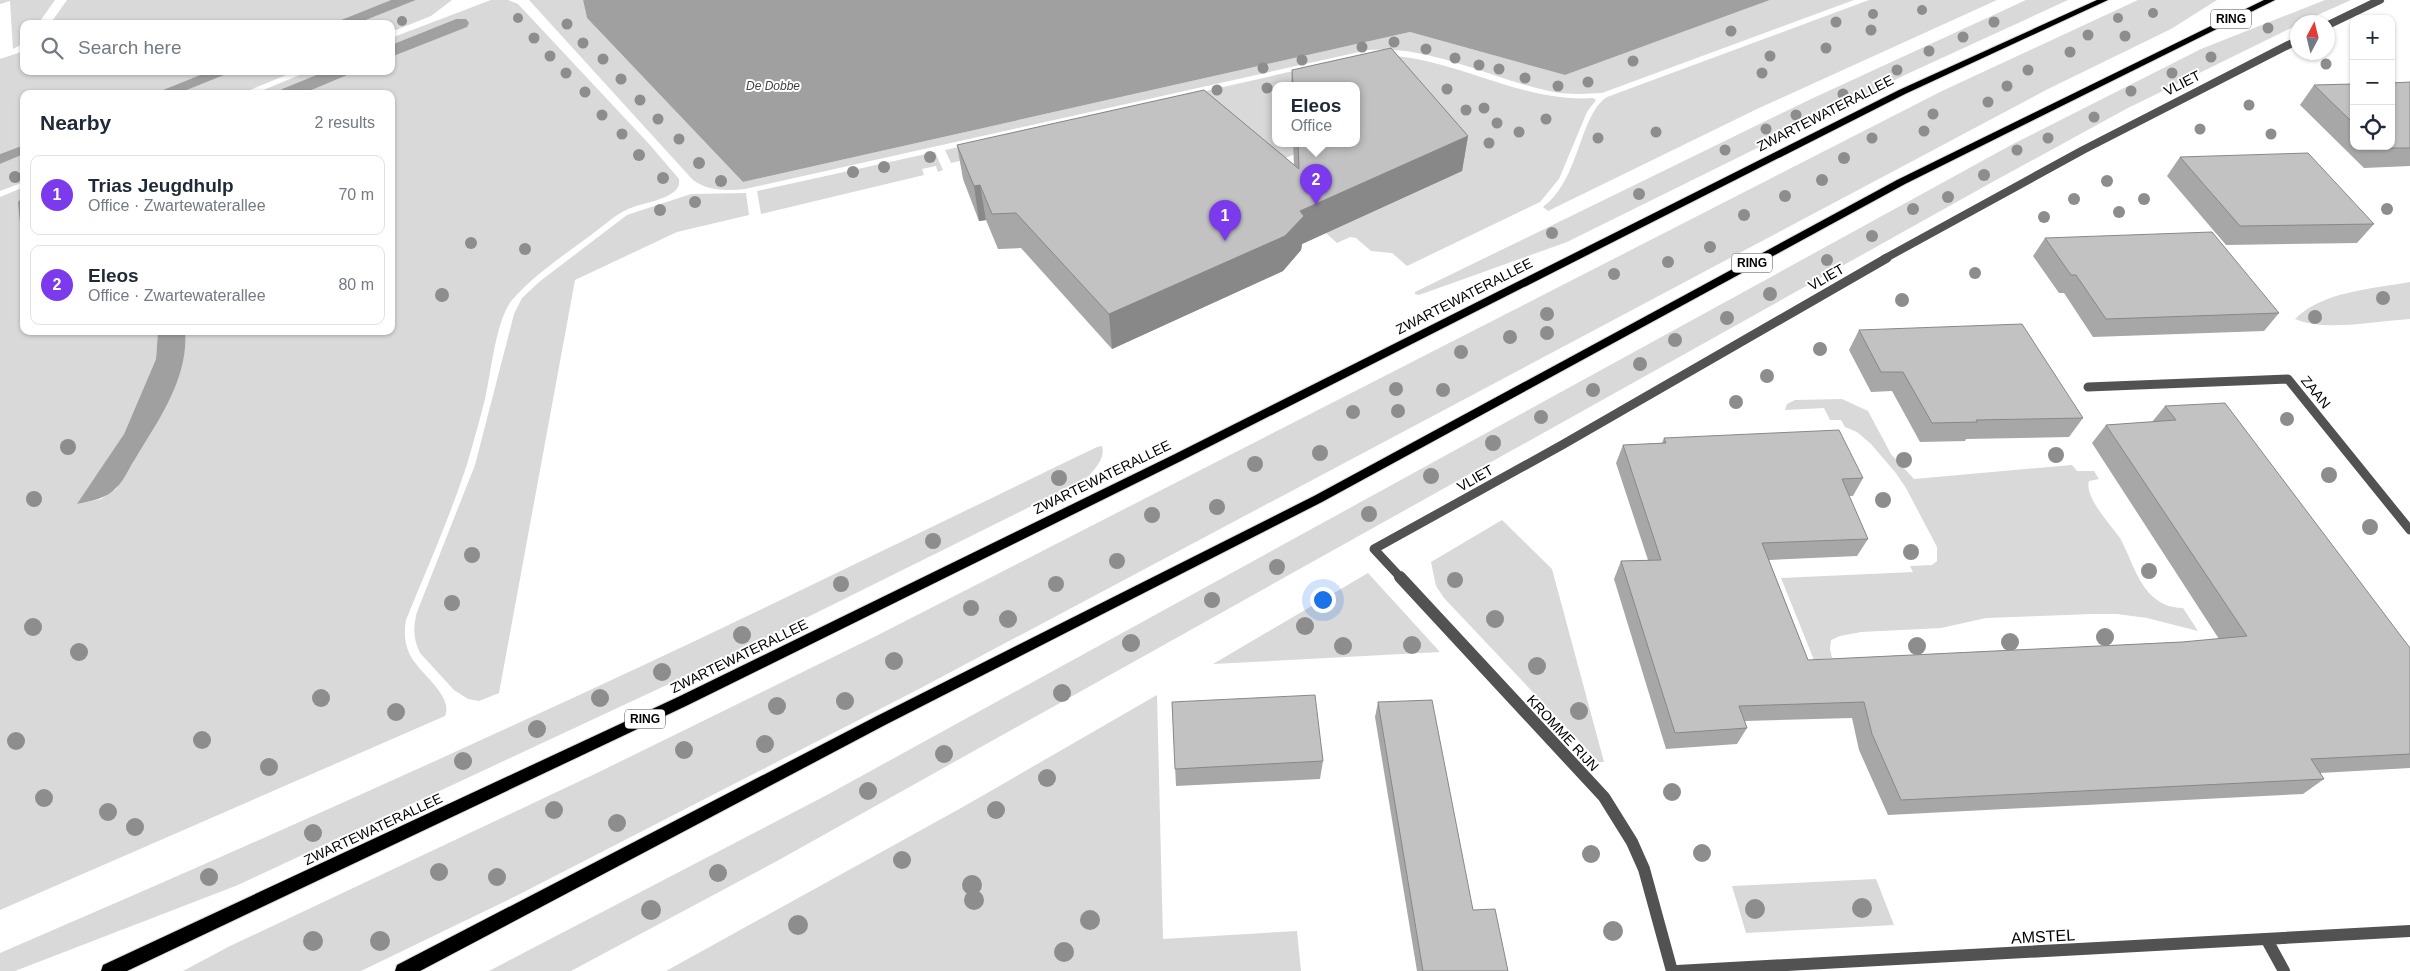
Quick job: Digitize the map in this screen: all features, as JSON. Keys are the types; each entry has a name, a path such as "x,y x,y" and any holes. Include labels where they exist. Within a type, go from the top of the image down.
{"main road":[{"name":"ZWARTEWATERALLEE","path":"109,971 683,701 1177,458 1902,92 2104,0"},
{"name":"RING","path":"403,971 880,721 1318,499 1901,182 2271,0"}],"street":[{"path":"2335,22 2380,0"},
{"name":"VLIET","path":"1374,549 1442,513 1864,271 2070,157 2290,44"},
{"name":"ZAAN","path":"2088,387 2288,379 2410,530"},
{"name":"KROMME RIJN","path":"1374,549 1581,775 1604,797 1632,842 1644,868 1672,971"},
{"name":"AMSTEL","path":"1677,971 2410,931"},
{"path":"2267,940 2284,971"}],"shaded area":[{"path":"0,0 55,0 41,20 20,20 20,45 13,49 10,1 0,4"},
{"path":"67,0 391,0 341,20 53,20"},
{"path":"416,0 452,0 431,16 395,30 395,20 366,20"},
{"path":"491,0 508,0 518,4 650,145 679,179 679,186 675,191 660,199 623,211 614,217 540,274 512,300 506,309 498,333 485,399 468,461 406,620 405,638 408,651 414,662 445,701 445,716 0,910 0,197 20,189 20,335 158,335 156,359 124,434 78,504 101,499 116,489 171,395 178,380 182,364 185,335 395,335 395,90 312,90 347,75 395,75 395,55 466,27 468,23 456,19 395,43 395,36"},
{"path":"529,0 583,0 587,18 743,182 1410,32 1565,75 1770,0 1854,0 1602,93 1576,94 1556,92 1437,57 1414,52 1368,50 745,189 731,190 710,188 692,179"},
{"path":"1869,0 1997,0 1757,109 1548,211 1543,207 1565,181 1590,118 1607,97"},
{"path":"2026,0 2068,0 1907,74 1567,242 1419,295 1415,294 1415,292 1811,99"},
{"path":"2138,0 2217,0 2171,29 2048,89 917,690 516,896 361,971 183,971 230,946 599,772 874,637 1942,91"},
{"path":"2325,0 2351,0 2318,15 2290,15 2290,28 2126,109 1987,185 777,861 571,971 489,971 825,796 2013,144 2201,49"},
{"path":"20,52 20,75 200,75 163,90 20,90 20,146 0,154 0,59"},
{"path":"1384,55 1411,58 1540,94 1566,98 1593,98 1596,100 1587,112 1559,179 1540,202 1407,266 1392,253 1371,251 1356,238 1350,237 1337,243 1326,233 1458,172 1360,89 1360,82 1272,82 1272,147 1311,147 1272,164 1203,105 951,163 945,150 1351,58"},
{"path":"224,75 286,75 250,90 187,90"},
{"path":"299,75 316,75 281,90 264,90"},
{"path":"935,152 943,170 938,172 936,166 922,169 924,175 761,214 757,191"},
{"path":"20,156 20,184 0,191 0,164"},
{"path":"746,193 749,215 677,232 575,280 499,693 479,701 468,699 454,690 420,653 414,633 415,623 417,612 475,465 514,314 522,298 539,282 627,215 691,194"},
{"path":"2410,282 2410,319 2351,325 2321,325 2295,319 2319,302 2334,297 2364,289"},
{"path":"1842,399 1868,411 1891,454 1914,479 2072,465 2077,471 2094,471 2099,479 2089,481 2090,495 2099,511 2120,538 2144,587 2160,602 2169,606 2183,608 2198,631 2147,618 2117,614 1986,618 1941,628 1861,632 1840,636 1831,640 1832,658 1814,660 1781,578 1913,572 1910,566 1932,565 1937,561 1937,547 1906,488 1871,444 1857,432 1845,427 1841,420 1830,420 1824,408 1785,410 1787,404 1795,400"},
{"path":"1102,446 1103,451 1100,461 1084,480 731,655 238,885 15,971 0,971 0,953 442,758 579,695"},
{"path":"1502,520 1552,569 1604,762 1599,762 1444,598 1436,586 1431,562"},
{"path":"1368,573 1440,652 1213,664"},
{"path":"1157,695 1163,939 1297,931 1301,971 666,971 961,808"},
{"path":"1876,879 1894,925 1746,933 1732,886"}],"water":[{"path":"391,0 416,0 366,20 341,20"},
{"name":"De Dobbe","path":"583,0 1770,0 1565,75 1410,32 743,182 587,18"},
{"path":"456,19 466,19 469,23 467,27 395,55 395,43"},
{"path":"200,75 224,75 187,90 163,90"},
{"path":"316,75 347,75 312,90 282,89"},
{"path":"20,146 20,156 0,164 0,154"},
{"path":"20,200 20,224 18,202"},
{"path":"158,335 185,335 185,348 177,382 162,414 124,478 112,492 103,497 77,504 124,434 156,359"}],"building":[{"path":"1391,48 1468,136 1300,211 1304,216 1285,236 1109,314 1016,213 992,214 980,185 974,186 957,145 1204,90 1299,169 1298,147 1360,147 1360,82 1293,82 1292,70"},
{"path":"2410,82 2410,148 2395,148 2395,83"},
{"path":"2350,84 2350,120 2314,85"},
{"path":"2308,153 2374,224 2240,226 2180,157"},
{"path":"2212,232 2279,313 2106,319 2076,275 2071,275 2045,238"},
{"path":"2022,324 2083,418 1976,420 1977,422 1932,423 1903,372 1881,372 1859,330"},
{"path":"2225,403 2410,648 2410,754 2311,759 2324,779 1901,800 1872,734 1864,702 1739,706 1747,728 1675,733 1621,561 1661,560 1623,445 1666,443 1664,438 1839,430 1863,478 1842,479 1868,539 1762,543 1808,660 2182,642 2247,636 2106,425 2176,420 2165,406"},
{"path":"1315,695 1323,761 1175,769 1172,702"},
{"path":"1432,700 1473,910 1495,909 1508,971 1423,971 1378,702"}],"place":[{"name":"Eleos","path":"1316,205"},
{"name":"Trias Jeugdhulp","path":"1225,241"}]}
